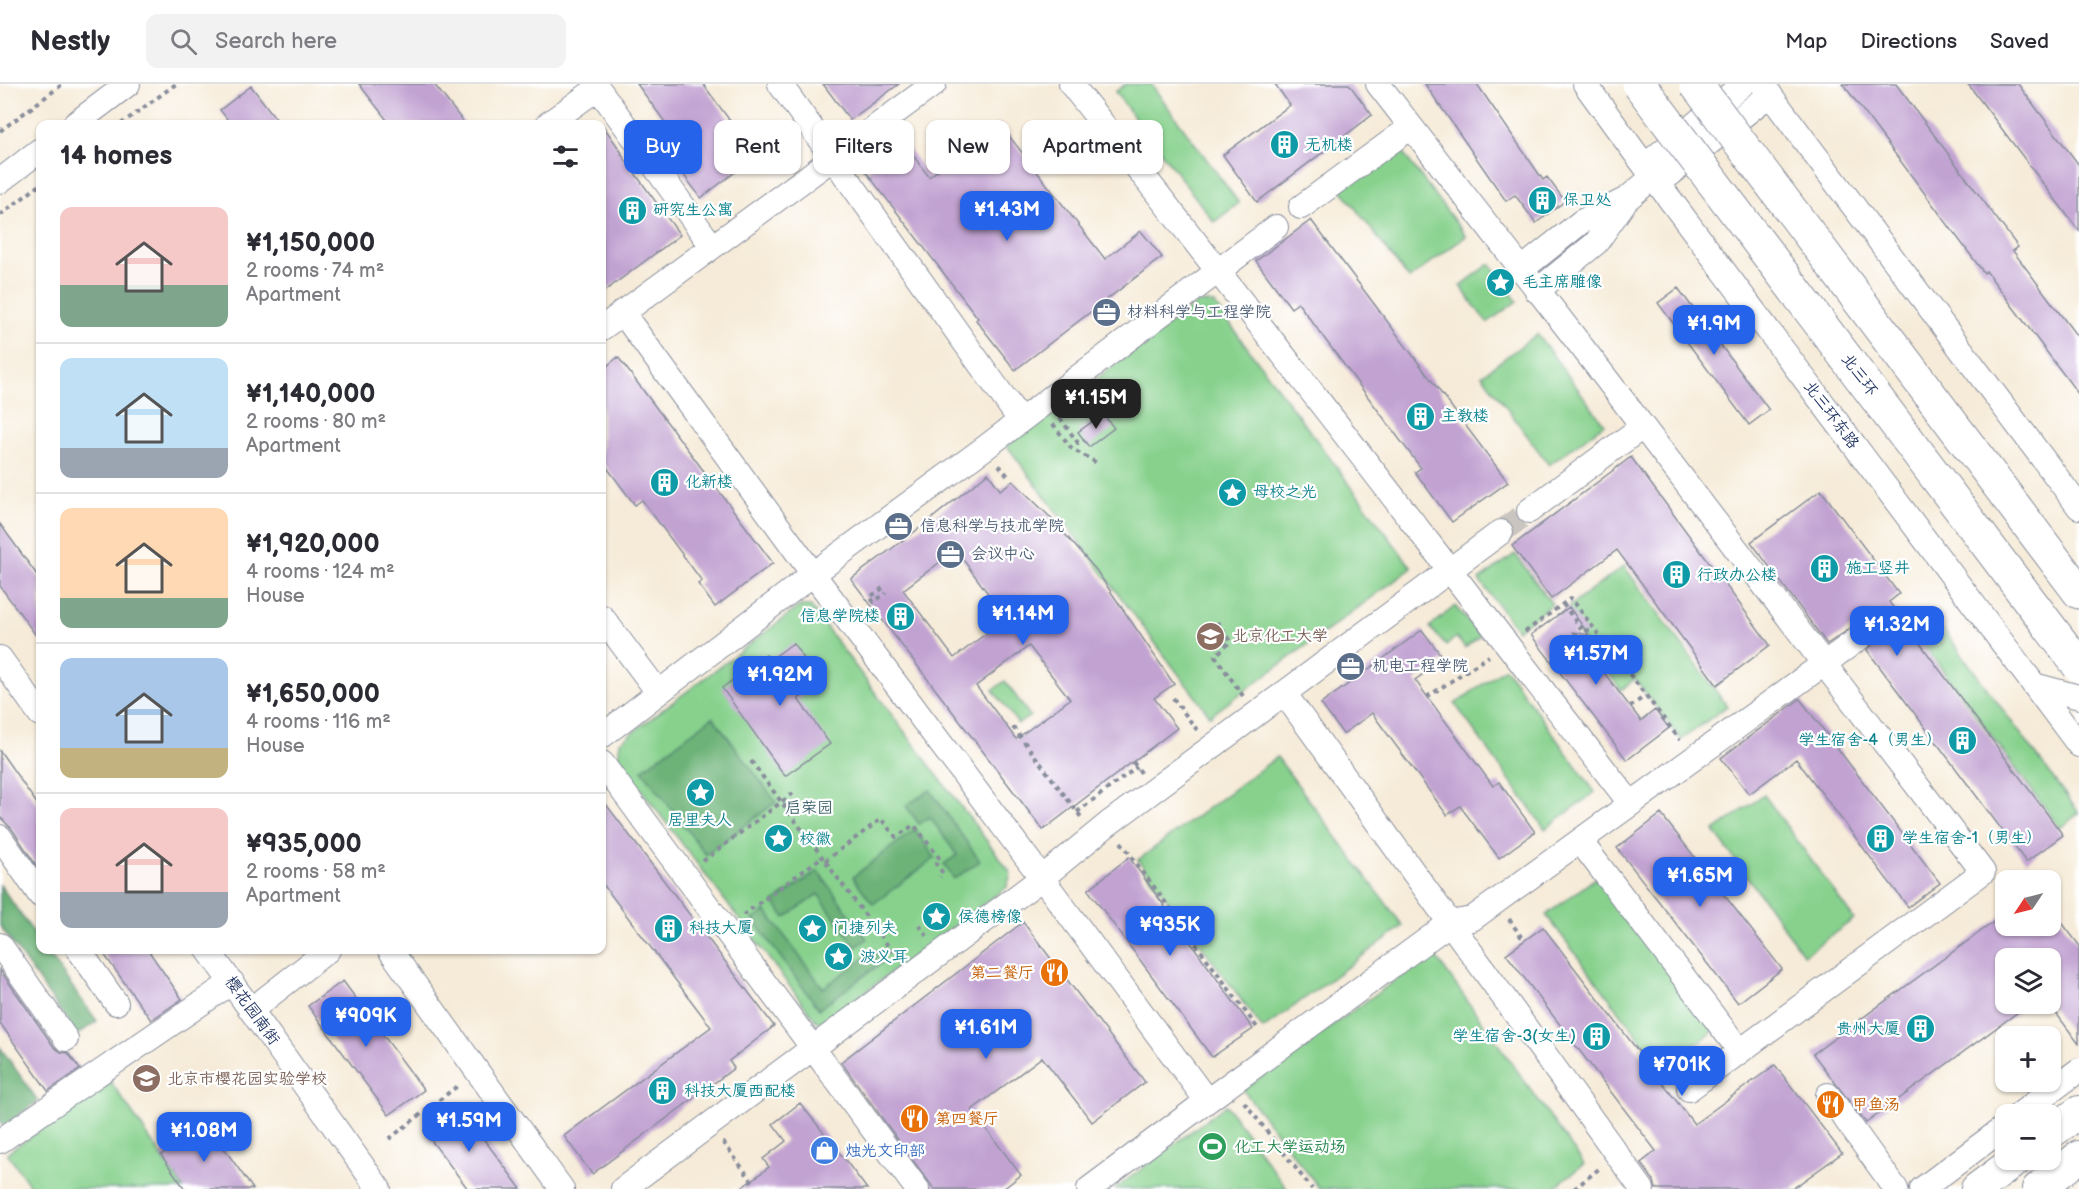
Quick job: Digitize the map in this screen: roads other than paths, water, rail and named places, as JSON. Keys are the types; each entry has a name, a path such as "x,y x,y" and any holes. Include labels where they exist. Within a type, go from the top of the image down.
{"highway":[{"name":"北三环","path":"1639,84 2079,666"},
{"path":"1696,84 2079,592"}],"main road":[{"path":"2061,1125 2079,1112"},
{"path":"2038,1189 2079,1157"},
{"path":"1977,1189 2003,1170"}],"street":[{"path":"780,84 813,130"},
{"path":"885,120 934,84"},
{"path":"1071,84 1219,271 1449,571 1516,639 1631,804"},
{"path":"1378,84 1983,872 1689,1089"},
{"name":"北三环东路","path":"1585,84 2079,745"},
{"path":"1537,291 1596,243 1627,199 1743,84"},
{"path":"80,120 122,86"},
{"path":"554,120 598,88 712,246"},
{"path":"1652,176 1766,89 2079,507"},
{"path":"1302,207 1411,127"},
{"path":"0,181 36,153"},
{"path":"606,325 813,173"},
{"path":"846,174 1036,409"},
{"path":"1521,270 1581,222 1627,199"},
{"path":"606,733 813,574 1276,227"},
{"path":"622,312 813,574 1207,1101"},
{"path":"1529,511 1642,427"},
{"path":"623,1189 1042,878 1108,824 1210,747 1501,532"},
{"path":"606,622 658,693"},
{"path":"1089,1189 1450,923 1472,919 1865,634"},
{"path":"0,657 36,708"},
{"path":"2034,685 2079,697"},
{"path":"1284,693 1642,1189"},
{"path":"606,769 917,1189"},
{"path":"0,837 36,889"},
{"path":"1580,841 1740,1052"},
{"path":"0,945 66,1039"},
{"path":"82,954 116,1003"},
{"name":"樱花园南街","path":"211,954 379,1189"},
{"path":"251,1010 323,954"},
{"path":"393,954 562,1189"},
{"path":"0,1142 231,982"},
{"path":"2033,1104 2079,1070"},
{"path":"1828,1095 1896,1189"},
{"path":"1922,1189 1995,1134"}],"tunnel":[{"path":"1501,532 1529,511"}],"place":[{"name":"无机楼","path":"1284,145"},
{"name":"保卫处","path":"1542,200"},
{"name":"研究生公寓","path":"632,210"},
{"name":"毛主席雕像","path":"1501,282"},
{"name":"材料科学与工程学院","path":"1106,312"},
{"name":"主教楼","path":"1420,416"},
{"name":"化新楼","path":"664,482"},
{"name":"母校之光","path":"1232,492"},
{"name":"信息科学与技术学院","path":"899,526"},
{"name":"会议中心","path":"950,554"},
{"name":"施工竖井","path":"1825,568"},
{"name":"行政办公楼","path":"1676,575"},
{"name":"信息学院楼","path":"901,616"},
{"name":"北京化工大学","path":"1211,636"},
{"name":"机电工程学院","path":"1351,666"},
{"name":"学生宿舍-4（男生）","path":"1963,740"},
{"name":"居里夫人","path":"700,792"},
{"name":"学生宿舍-1（男生）","path":"1881,838"},
{"name":"校徽","path":"778,839"},
{"name":"侯德榜像","path":"937,917"},
{"name":"科技大厦","path":"668,928"},
{"name":"门捷列夫","path":"812,928"},
{"name":"波义耳","path":"839,957"},
{"name":"第二餐厅","path":"1055,973"},
{"name":"贵州大厦","path":"1921,1029"},
{"name":"学生宿舍-3(女生)","path":"1597,1036"},
{"name":"北京市樱花园实验学校","path":"146,1079"},
{"name":"科技大厦西配楼","path":"663,1091"},
{"name":"甲鱼汤","path":"1831,1105"},
{"name":"第四餐厅","path":"914,1119"},
{"name":"化工大学运动场","path":"1213,1147"},
{"name":"烛光文印部","path":"824,1151"}],"park label":[{"name":"启荣园","path":"809,808"}]}
